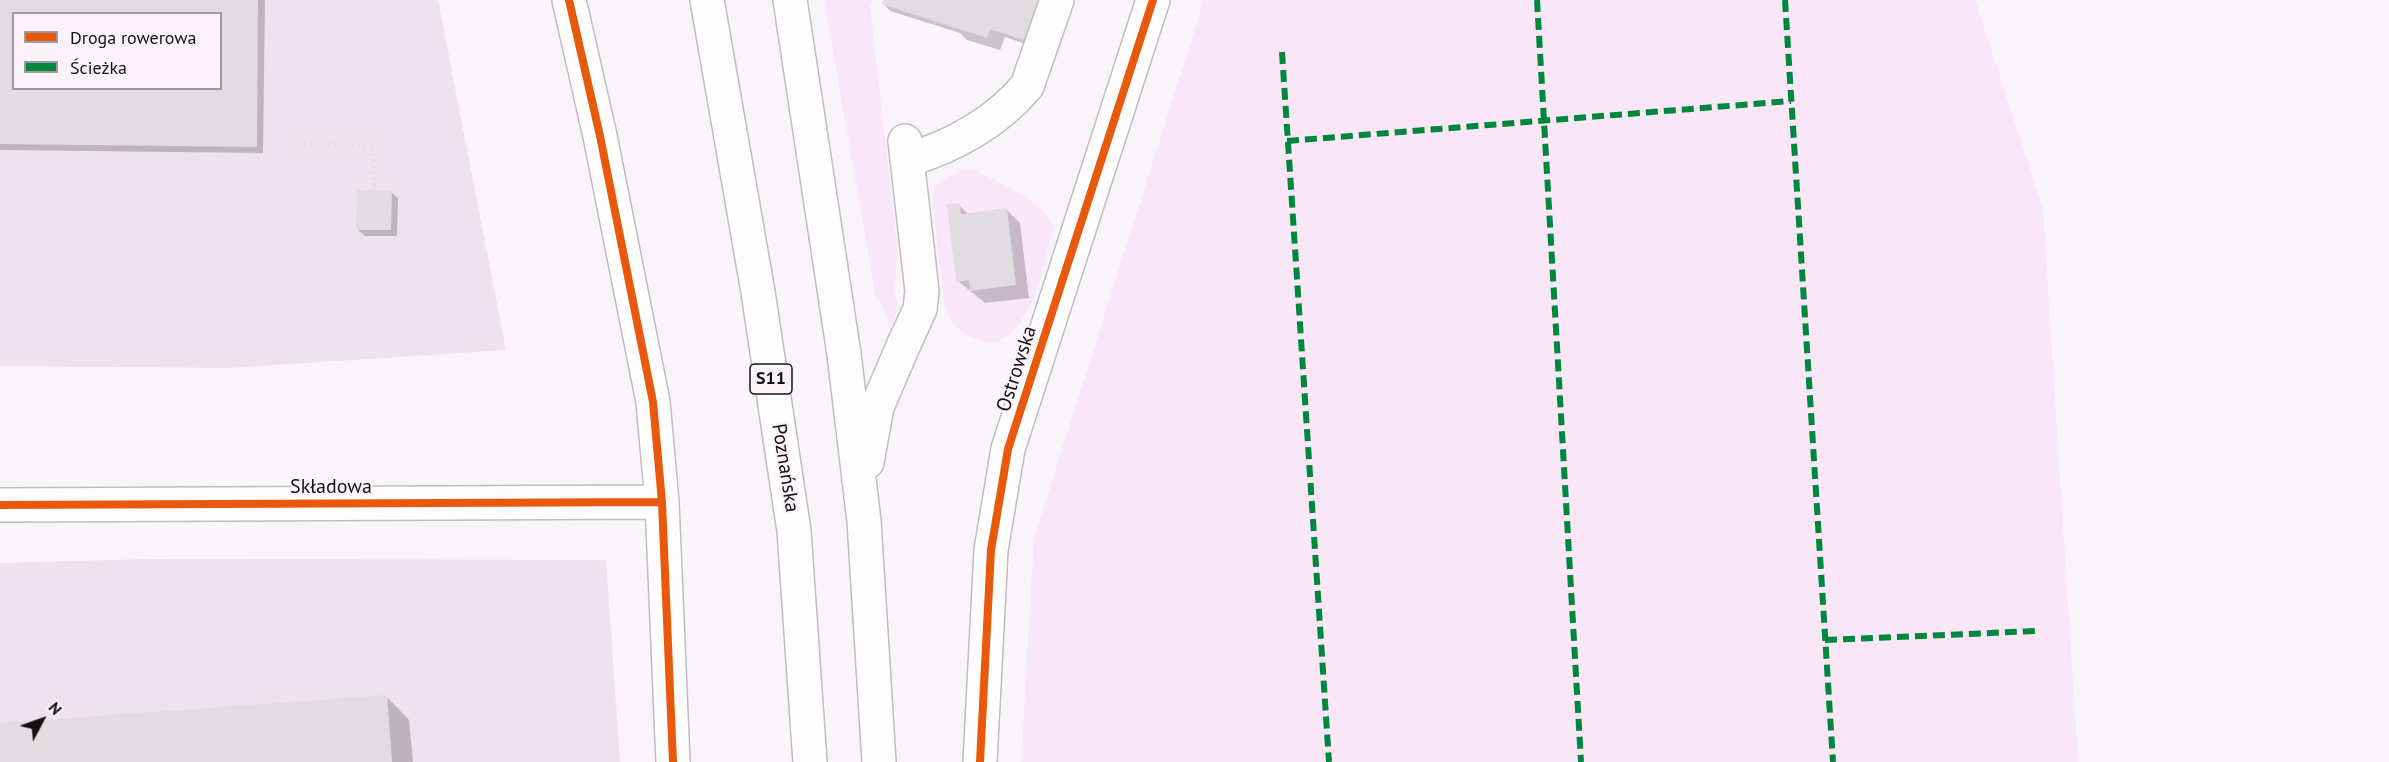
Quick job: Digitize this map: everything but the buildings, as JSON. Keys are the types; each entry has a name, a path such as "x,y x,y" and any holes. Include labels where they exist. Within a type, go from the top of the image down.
{"main road":[{"path":"569,0 600,136 654,402 662,502 673,762"},
{"name":"Poznańska","path":"707,0 758,292 794,531 810,762"},
{"path":"790,0 842,343 864,521 879,762"},
{"path":"864,521 866,471 874,421 922,299 906,150 959,139 1000,111 1021,93 1027,86 1057,0"},
{"name":"Ostrowska","path":"981,762 991,550 1008,449 1153,0"},
{"name":"Składowa","path":"0,506 662,502"}],"path":[{"path":"292,144 373,145 374,190"}],"shaded area":[{"path":"0,0 438,0 506,350 229,368 0,366"},
{"path":"824,0 872,0 870,6 897,243 895,299 900,300 890,327 882,304 876,298"},
{"path":"1204,0 1975,0 2043,208 2078,762 1021,762 1034,538"},
{"path":"971,170 992,178 1032,202 1043,211 1054,228 1031,304 1021,322 1009,335 994,341 976,339 965,334 953,323 945,307 932,199 940,181 957,173"},
{"path":"150,559 606,560 620,762 0,762 0,563"}],"marked path":[{"path":"1537,0 1581,762"},
{"path":"1785,0 1833,762"},
{"path":"1282,52 1329,762"},
{"path":"1287,141 1791,101"},
{"path":"1825,640 2037,631"}],"cycle path":[{"path":"569,0 600,136 653,402 662,502 673,762"},
{"path":"980,762 991,550 1008,449 1153,0"},
{"path":"0,505 662,502"}]}
